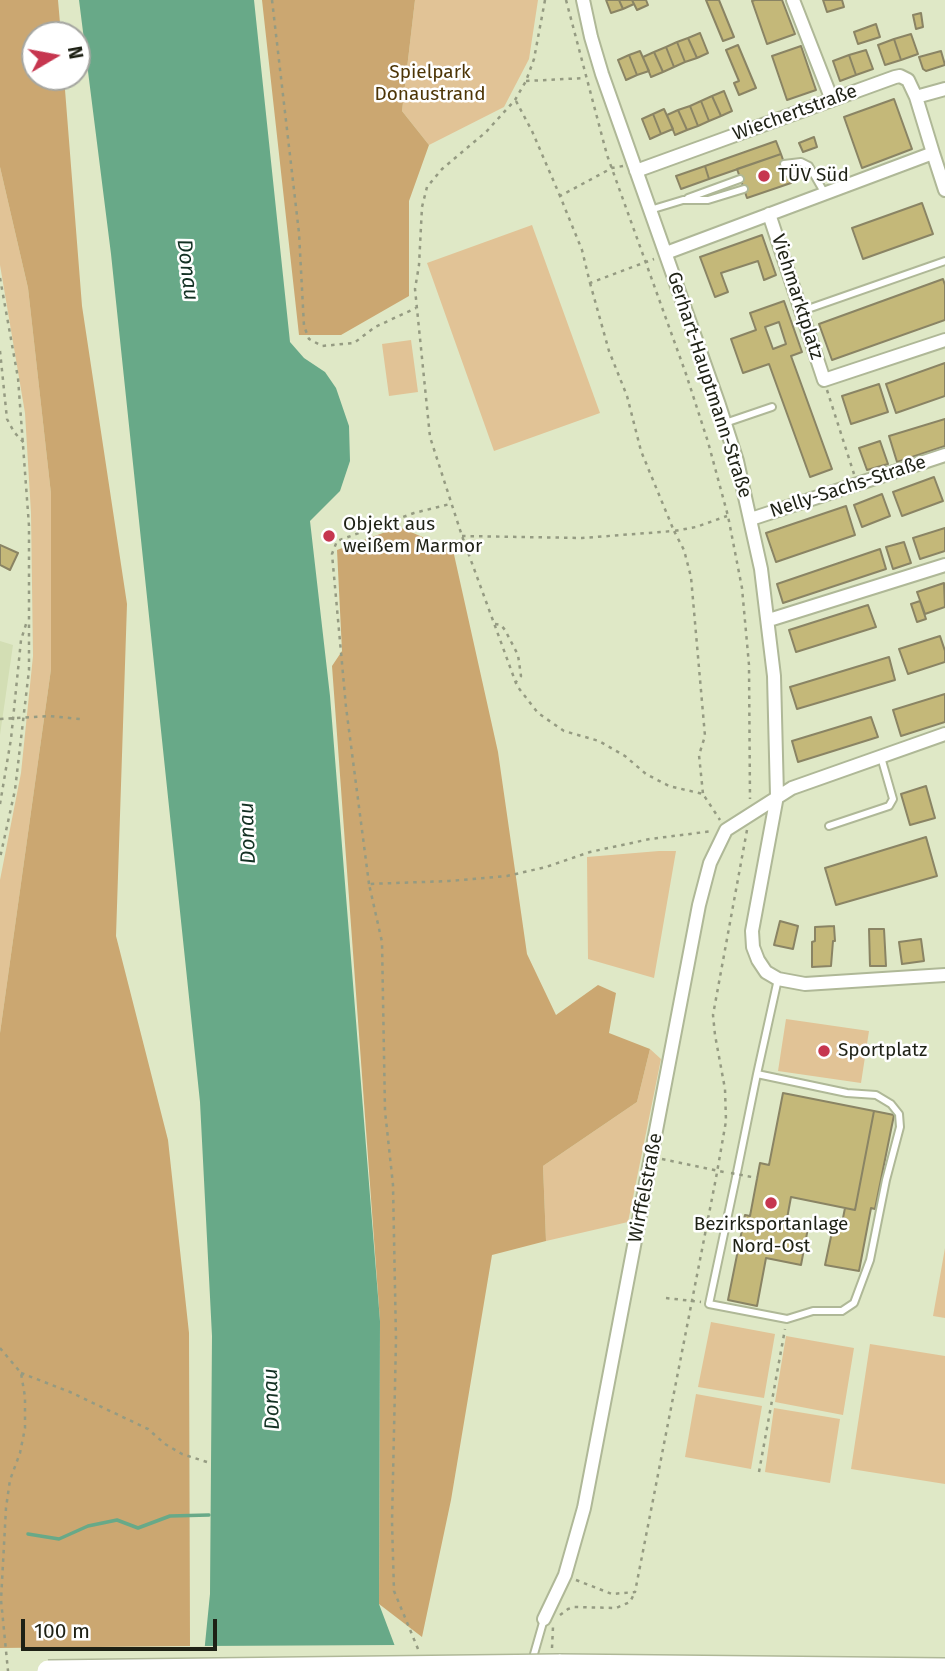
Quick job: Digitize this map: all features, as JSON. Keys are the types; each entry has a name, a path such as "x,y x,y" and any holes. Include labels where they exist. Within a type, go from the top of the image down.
{"highway":[{"path":"48,1671 556,1657 945,1669"}],"street":[{"name":"Gerhart-Hauptmann-Straße","path":"583,0 602,74 725,423 751,519 769,620 777,732 777,796 752,931 753,947 758,960 766,972 778,979"},
{"path":"793,0 832,100"},
{"name":"Wiechertstraße","path":"636,171 900,76 910,83 916,97"},
{"path":"945,89 916,97 945,190"},
{"name":"Viehmarktplatz","path":"666,253 933,153"},
{"name":"Viehmarktplatz","path":"769,214 824,380"},
{"path":"824,380 945,340"},
{"name":"Nelly-Sachs-Straße","path":"751,519 945,455"},
{"path":"769,620 945,565"},
{"path":"726,830 792,788 945,734"},
{"name":"Wirffelstraße","path":"544,1619 565,1575 584,1508 699,905 710,863 726,830"},
{"path":"778,979 805,984 945,975"}],"lane":[{"path":"784,164 801,162 809,166 824,192"},
{"path":"788,173 802,171 815,174"},
{"path":"650,210 740,179"},
{"path":"683,200 708,200 744,188"},
{"path":"801,312 945,261"},
{"path":"725,423 772,407"},
{"path":"829,826 889,806 893,799 881,757"},
{"path":"757,1074 847,1093 876,1095 891,1104 899,1114 900,1127 870,1260 854,1303 842,1311 813,1311 787,1319 709,1304 757,1074 778,979"},
{"path":"529,1671 544,1619"}],"path":[{"path":"272,0 299,233 304,326 309,339 322,346 354,342 375,327 416,308"},
{"path":"545,0 534,59 526,82 515,100 486,132 442,169 427,187 422,207 416,308 430,437 462,536 516,682 538,713 564,731 599,741 625,756 646,774 669,786 703,794"},
{"path":"556,1657 552,1629 560,1615 568,1609 616,1608 630,1602 635,1592 726,1121 726,1089 713,1015 750,814 749,664 742,588 728,516 686,374 612,168 566,0"},
{"path":"526,82 586,78 602,74"},
{"path":"369,884 507,876 546,867 590,852 650,839 726,830 703,794 699,755 705,736 691,577 684,550 641,451 627,396 609,351 582,250 532,131 515,100"},
{"path":"560,196 612,168"},
{"path":"590,283 666,253"},
{"path":"0,278 18,377 29,526 29,670 15,790 0,858"},
{"path":"0,351 7,419 24,444"},
{"path":"824,380 858,484"},
{"path":"419,1651 394,1591 394,1185 385,1111 383,942 369,884 346,707 332,554 337,541 414,513 452,504"},
{"path":"462,536 582,538 674,531 728,516"},
{"path":"0,804 21,639 29,617"},
{"path":"495,624 501,625 505,630 518,654 521,676 516,682"},
{"path":"0,719 49,716 80,719"},
{"path":"652,1157 757,1178"},
{"path":"666,1298 703,1303"},
{"path":"759,1472 787,1319"},
{"path":"0,1348 21,1373 70,1392 148,1429 182,1454 210,1463"},
{"path":"8,1671 1,1600 6,1508 10,1480 20,1453 25,1428 21,1373"},
{"path":"565,1575 612,1594 635,1592"}],"shaded area":[{"path":"0,0 58,0 60,21 21,21 21,91 65,91 82,306 127,604 116,936 168,1140 189,1333 190,1646 0,1648 0,1033 51,669 51,494 28,288 0,167"},
{"path":"262,0 415,0 402,111 429,145 409,201 409,296 341,335 299,335"},
{"path":"399,527 453,550 498,752 527,954 556,1015 598,985 616,993 609,1033 650,1049 637,1102 543,1166 546,1241 492,1255 451,1500 422,1637 379,1604 380,1321 332,666 342,651 337,550"},
{"path":"0,641 13,645 0,735"}],"green space":[{"name":"Spielpark Donaustrand","path":"415,0 538,0 529,59 504,107 429,145 402,111"},
{"path":"0,167 28,288 51,494 51,669 0,1033 0,880 21,773 33,656 31,513 25,413 0,265"},
{"path":"532,225 600,413 494,451 427,263"},
{"path":"411,340 418,392 389,396 382,344"},
{"path":"676,851 654,978 588,959 587,857"},
{"name":"Sportplatz","path":"786,1019 869,1031 861,1083 778,1071"},
{"path":"650,1049 661,1059 628,1222 546,1241 543,1166 637,1102"},
{"path":"945,1248 945,1318 933,1316"},
{"path":"711,1322 775,1334 764,1398 698,1387"},
{"path":"786,1336 854,1348 843,1415 775,1402"},
{"path":"870,1344 945,1356 945,1484 851,1469"},
{"path":"696,1394 762,1406 751,1469 685,1457"},
{"path":"774,1408 840,1419 830,1483 765,1472"}],"water":[{"name":"Donau","path":"79,0 254,0 290,342 304,358 325,372 336,388 349,426 350,461 340,491 310,521 330,696 380,1321 379,1604 396,1649 204,1654 210,1594 212,1336 200,1102 111,254 90,91 91,21 82,21"}],"pier":[{"path":"398,1645 399,1671 200,1671 201,1646"}],"building":[{"path":"606,0 619,0 623,9 611,13"},
{"path":"619,0 632,0 634,4 623,9"},
{"path":"632,0 646,0 648,5 637,10"},
{"path":"706,0 719,0 734,37 723,41"},
{"path":"782,0 795,34 767,44 752,1"},
{"path":"823,0 842,0 844,7 827,12"},
{"path":"921,13 923,27 916,29 913,15"},
{"path":"876,24 880,37 858,44 854,32"},
{"path":"700,33 708,53 697,58 688,38"},
{"path":"911,34 918,54 901,60 894,39"},
{"path":"688,38 697,58 685,62 677,42"},
{"path":"894,39 901,60 885,65 878,45"},
{"path":"677,42 685,62 674,67 666,47"},
{"path":"738,45 756,88 739,95 734,83 739,81 726,50"},
{"path":"801,46 816,90 787,100 772,56"},
{"path":"666,47 674,67 663,72 654,52"},
{"path":"866,50 873,69 856,75 849,55"},
{"path":"640,51 649,71 637,75 629,55"},
{"path":"941,51 945,65 926,71 923,69 919,57"},
{"path":"654,52 663,72 651,77 643,57"},
{"path":"629,55 637,75 626,80 618,60"},
{"path":"849,55 856,75 840,81 833,61"},
{"path":"724,91 732,111 721,116 712,96"},
{"path":"712,96 721,116 709,121 701,101"},
{"path":"894,99 912,149 862,168 844,117"},
{"path":"701,101 709,121 698,126 690,106"},
{"path":"690,106 698,126 687,130 678,110"},
{"path":"664,109 673,129 661,134 653,114"},
{"path":"678,110 687,130 675,135 667,115"},
{"path":"653,114 661,134 650,139 642,119"},
{"path":"814,137 817,147 803,152 799,143"},
{"name":"TÜV Süd","path":"776,141 781,154 709,179 705,166"},
{"name":"TÜV Süd","path":"781,154 791,183 747,198 737,169"},
{"path":"705,166 709,179 681,189 676,176"},
{"path":"922,203 933,234 863,259 852,228"},
{"path":"762,235 776,275 764,280 758,261 721,273 728,292 715,297 700,257"},
{"path":"943,279 945,320 832,360 819,324"},
{"path":"784,301 802,352 791,356 832,469 810,477 769,364 743,373 731,339 756,330 750,313","holes":["779,322 786,344 773,349 765,327"]},
{"path":"945,363 945,396 896,413 886,384"},
{"path":"879,384 888,412 851,424 842,396"},
{"path":"945,419 945,446 897,462 889,436"},
{"path":"880,441 888,464 867,470 859,448"},
{"path":"934,477 943,501 902,516 893,492"},
{"path":"882,494 890,516 862,527 854,505"},
{"path":"846,506 855,535 776,562 766,533"},
{"path":"945,528 945,551 920,559 913,538"},
{"path":"904,542 911,563 893,569 886,547"},
{"path":"0,545 18,553 10,570 0,565"},
{"path":"880,549 886,569 783,603 777,584"},
{"path":"944,583 945,607 925,614 917,592"},
{"path":"920,601 926,619 917,622 911,604"},
{"path":"868,605 876,627 796,652 789,630"},
{"path":"940,636 945,662 908,674 899,649"},
{"path":"889,657 895,680 797,709 790,687"},
{"path":"945,694 945,722 901,736 893,710"},
{"path":"871,717 878,737 798,762 792,741"},
{"path":"926,786 935,818 910,825 901,794"},
{"path":"926,837 937,876 836,905 825,868"},
{"path":"780,921 798,926 793,949 774,945"},
{"path":"834,926 835,941 831,966 812,967 815,927"},
{"path":"869,929 884,929 886,966 870,966"},
{"path":"921,939 924,961 902,964 899,942"},
{"name":"Bezirksportanlage Nord-Ost","path":"783,1093 874,1111 855,1210 791,1197 786,1224 808,1228 801,1265 766,1258 757,1306 728,1300 745,1215 750,1216 760,1163 769,1165"},
{"path":"874,1111 894,1115 859,1271 825,1265 833,1227 841,1228 845,1208 855,1210"}],"waterway":[{"path":"28,1534 59,1539 88,1526 117,1520 138,1528 170,1516 209,1515"}],"place":[{"name":"TÜV Süd","path":"764,176"},
{"name":"Objekt aus weißem Marmor","path":"329,536"},
{"name":"Sportplatz","path":"824,1051"},
{"name":"Bezirksportanlage Nord-Ost","path":"771,1203"}]}
